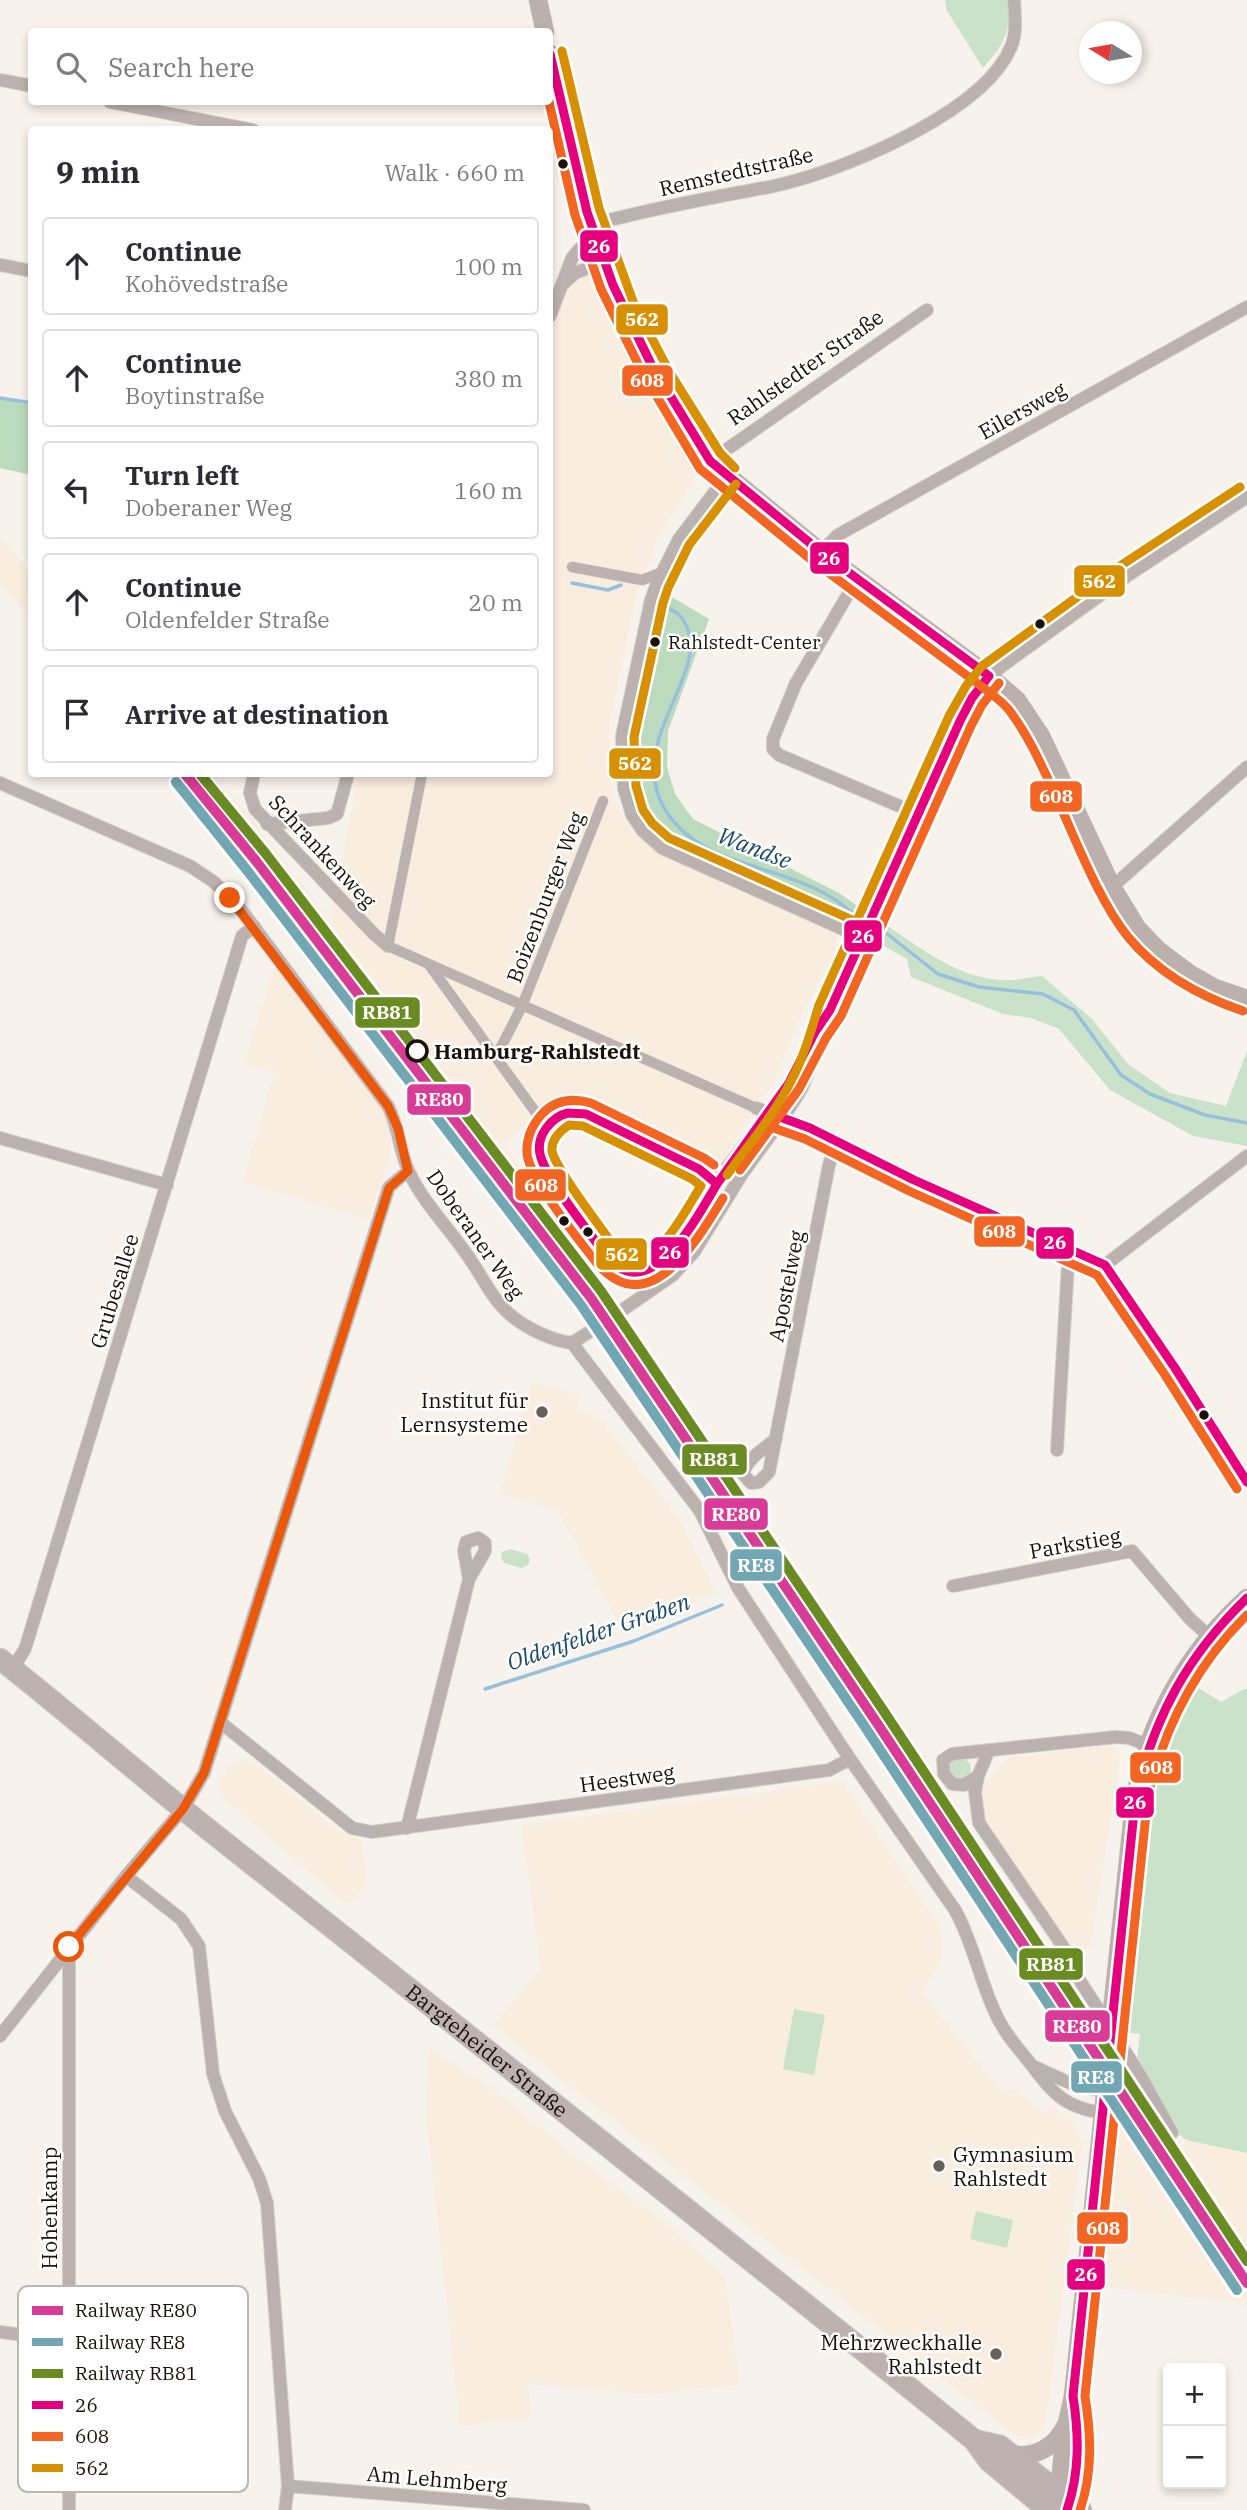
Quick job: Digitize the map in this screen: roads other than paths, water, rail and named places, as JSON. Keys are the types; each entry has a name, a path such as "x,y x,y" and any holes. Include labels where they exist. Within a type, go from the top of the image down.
{"main road":[{"path":"538,0 544,28"},
{"path":"553,66 594,232 604,262 623,309 651,364 710,461 726,477 821,552 1019,702 1036,726 1112,887 1137,928 1164,955 1204,982 1247,999"},
{"path":"1065,2506 1066,2425 1073,2396 1136,1793 1148,1745 1166,1701 1184,1671 1210,1637 1247,1598"},
{"name":"Bargteheider Straße","path":"6,1664 183,1809 684,2205 974,2440 989,2461 1065,2506"},
{"path":"1065,2506 1077,2481 1078,2468 1078,2426 1073,2396"},
{"path":"1010,2454 1025,2456 1043,2450 1056,2441 1066,2425"},
{"name":"Bargteheider Straße","path":"974,2440 1000,2446 1065,2506"}],"street":[{"name":"Remstedtstraße","path":"594,232 643,211 802,179 860,157 929,124 957,108 1005,58 1013,40 1014,0"},
{"path":"0,80 28,85"},
{"path":"125,105 233,126"},
{"path":"553,309 572,258 594,232"},
{"path":"563,285 575,273 604,262"},
{"path":"0,265 28,270"},
{"name":"Eilersweg","path":"821,552 838,535 1247,307"},
{"name":"Rahlstedter Straße","path":"710,461 927,310"},
{"path":"726,477 680,539 651,600 622,736 624,788 632,815 643,831 662,848 863,938"},
{"path":"650,1269 672,1251 783,1118 802,1088 830,1010 969,702 989,677 1127,576 1247,496"},
{"path":"572,567 642,580 663,572"},
{"path":"857,579 796,683 773,739 773,749 779,755 918,814"},
{"path":"1112,887 1247,767"},
{"name":"Schrankenweg","path":"253,777 251,802 267,824 387,946"},
{"path":"267,824 328,818 337,814 347,777"},
{"path":"421,777 387,946 837,1141 914,1180 1105,1265 1183,1380 1247,1482"},
{"name":"Doberaner Weg","path":"0,783 190,866 214,882 254,926 388,1106 398,1128 408,1171 420,1192 506,1311 528,1327 557,1340 572,1343"},
{"name":"Boizenburger Weg","path":"496,1057 522,1006 603,801"},
{"name":"Grubesallee","path":"6,1664 25,1649 242,936 254,926"},
{"path":"430,966 544,1124"},
{"path":"621,1311 681,1269 694,1252 714,1220 727,1184 725,1170 762,1110 789,1083 808,1044 830,1010"},
{"path":"0,1138 167,1185"},
{"name":"Apostelweg","path":"776,1439 837,1141"},
{"path":"1105,1265 1247,1156"},
{"path":"0,2036 126,1876 183,1809 204,1773 389,1188 408,1171"},
{"path":"1056,1450 1069,1247"},
{"path":"597,1327 572,1343 700,1511 738,1588 850,1759 955,1910 969,1936 994,2011 1008,2035 1044,2083 1061,2099 1087,2110 1103,2113"},
{"name":"Parkstieg","path":"953,1586 1132,1551 1210,1637"},
{"path":"407,1828 469,1579"},
{"name":"Heestweg","path":"220,1722 352,1828 372,1832 829,1770 850,1759"},
{"path":"978,1776 964,1785 952,1784 944,1774 943,1760 951,1754 1116,1737 1129,1738 1148,1745"},
{"path":"989,1750 978,1776 975,1805 979,1823 1066,1951 1075,1973 1140,2075 1172,2133"},
{"path":"126,1876 181,1919 199,1946 213,2074 225,2111 259,2178 267,2203 288,2486 285,2510"},
{"name":"Hohenkamp","path":"68,2286 69,1947"},
{"path":"1031,2065 1072,2084 1105,2089"},
{"path":"0,2332 18,2334"},
{"name":"Am Lehmberg","path":"288,2486 584,2510"},
{"name":"Hohenkamp","path":"69,2492 69,2510"}],"waterway":[{"name":"Wandse","path":"0,398 28,402"},
{"name":"Wandse","path":"572,583 608,590 621,585"},
{"name":"Wandse","path":"664,605 681,617 690,638 689,660 659,738 654,766 658,794 674,822 706,847 804,884 830,896 853,913"},
{"name":"Wandse","path":"886,933 938,974 979,987 1043,994 1074,1010 1121,1075 1150,1094 1205,1115 1247,1123"},
{"name":"Oldenfelder Graben","path":"485,1689 634,1641 722,1605"}],"tunnel":[{"path":"597,1327 621,1311"}],"rail line":[{"name":"RE80","path":"187,777 256,861 591,1298 875,1720 1247,2283"},
{"name":"RB81","path":"202,777 266,854 601,1291 885,1713 1247,2261"},
{"name":"RE8","path":"176,782 581,1305 865,1727 1237,2290"}],"place":[{"name":"Rahlstedt-Center","path":"655,642"},
{"name":"Hamburg-Rahlstedt","path":"417,1051"},
{"name":"Institut für Lernsysteme","path":"542,1412"},
{"name":"Gymnasium Rahlstedt","path":"939,2166"},
{"name":"Mehrzweckhalle Rahlstedt","path":"996,2354"}]}
